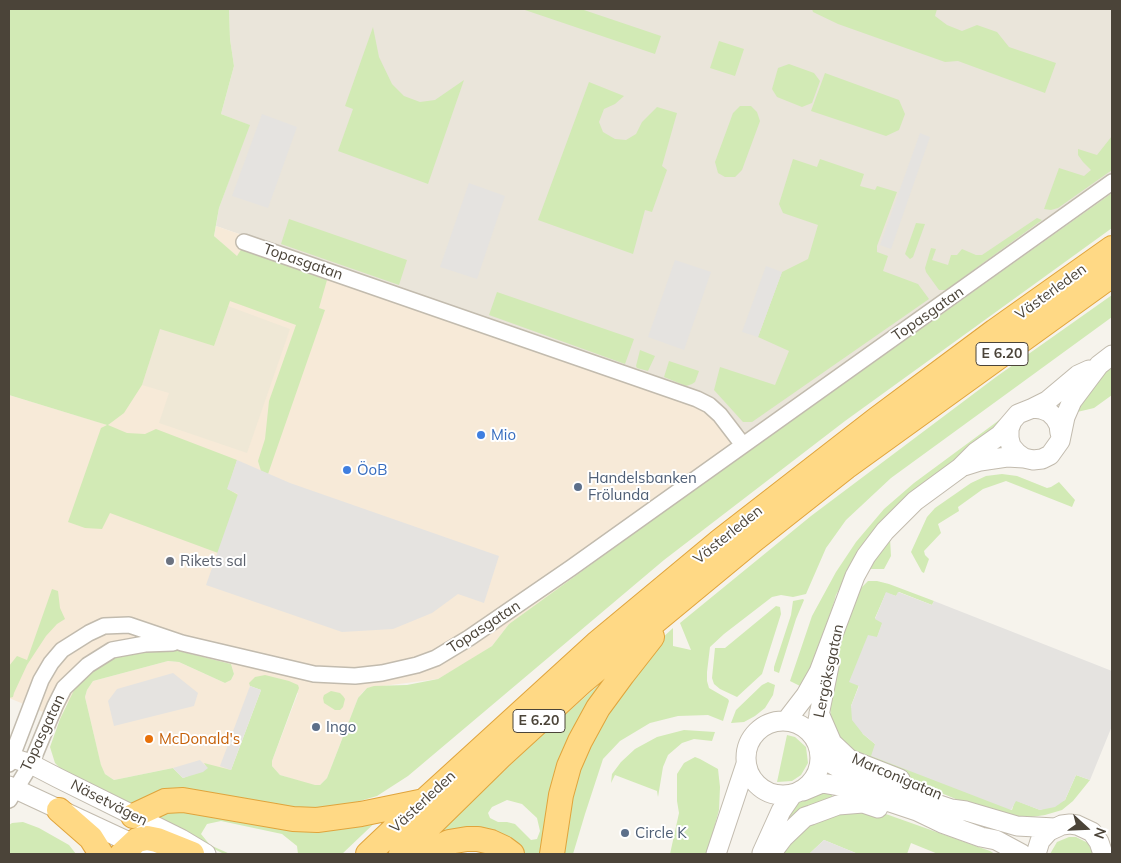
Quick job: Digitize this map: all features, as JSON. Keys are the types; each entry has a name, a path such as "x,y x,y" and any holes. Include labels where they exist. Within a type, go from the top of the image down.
{"highway":[{"name":"Västerleden","path":"368,854 596,644 720,541 877,419 991,334 1112,248"},
{"name":"Västerleden","path":"401,854 500,757 583,681 685,596 846,468 1112,275"},
{"path":"552,854 561,795 569,766 580,742 598,708 685,596"},
{"path":"133,816 165,800 183,800 293,818 317,820 354,815 424,801"},
{"path":"59,810 91,838 101,854"},
{"path":"424,854 449,842 467,839 485,840 498,844 512,854"},
{"path":"126,849 137,840 157,840 192,854"}],"street":[{"name":"Topasgatan","path":"10,760 41,680 56,657 62,650 104,626 129,625 182,643 314,674 355,676 399,670 436,658 470,638 1112,182"},
{"name":"Topasgatan","path":"244,242 697,399 709,405 720,414 743,445"},
{"name":"Lergöksgatan","path":"786,721 806,695 819,672 855,576 862,562 884,531 915,501 960,468 976,452 1000,435 1018,414 1047,401 1078,375 1106,360"},
{"name":"Lergöksgatan","path":"960,468 980,461 1007,457 1033,460 1042,459 1050,455 1060,441 1060,433 1072,401 1106,360"},
{"path":"1033,408 1049,412 1059,425 1060,433"},
{"path":"1012,421 1008,438 1011,446 1024,458"},
{"name":"Lergöksgatan","path":"818,744 819,713 843,604"},
{"name":"Topasgatan","path":"11,791 31,764 64,688 88,665 112,650 125,646 182,643"},
{"name":"Marconigatan","path":"819,713 832,744 849,759 953,801 966,811"},
{"path":"716,854 746,764 748,745 759,729 772,722 786,721 803,726 818,744 821,762 818,773 811,784 797,793 781,811 762,854"},
{"name":"Marconigatan","path":"818,744 832,764 853,776 951,809 966,811 1017,826 1055,828 1070,824 1085,828 1097,838 1105,853"},
{"name":"Näsetvägen","path":"10,760 31,764 206,854"},
{"path":"746,764 752,780 765,791 778,796 797,793"},
{"name":"Marconigatan","path":"797,793 822,783 844,787 917,811 942,824 981,838 996,840 1022,854"},
{"name":"Näsetvägen","path":"11,791 59,810 126,849 155,854"},
{"name":"Marconigatan","path":"771,854 783,838 805,817 838,805 863,803 917,819 942,824"},
{"path":"1036,854 1040,841 1055,828"},
{"name":"Marconigatan","path":"981,838 1005,854"}],"shaded area":[{"path":"229,9 1112,9 1112,177 746,433 709,397 216,226 219,208 249,125 221,114 234,66 230,39"},
{"path":"262,114 297,127 268,208 232,196"},
{"path":"920,133 930,137 891,249 880,245"},
{"path":"469,183 505,196 477,279 440,267"},
{"path":"216,226 709,397 746,433 755,446 509,624 492,646 467,662 438,679 367,688 358,698 327,778 320,785 315,786 280,775 272,766 272,761 298,693 250,686 231,770 173,768 114,780 105,774 101,766 85,697 93,681 168,661 179,662 225,683 231,680 234,674 231,664 175,650 124,654 66,704 60,719 9,698 9,395 108,425 160,328 236,256 214,236"},
{"path":"675,260 711,272 684,350 648,337"},
{"path":"766,266 782,272 758,337 742,332"},
{"path":"228,306 290,329 247,453 159,423 169,393 142,385 160,328 214,346"},
{"path":"237,460 290,483 499,556 484,603 458,594 432,613 393,629 342,632 206,585 238,494 227,489"},
{"path":"886,592 896,596 898,592 932,605 934,601 1112,671 1112,726 1090,780 1076,775 1065,800 1055,807 1040,810 1016,801 1011,810 871,756 875,744 863,734 852,720 851,706 859,686 849,682 868,635 877,637 882,623 875,619"},
{"path":"173,673 198,693 194,706 114,726 108,701 117,689"},
{"path":"250,686 261,690 231,770 220,766"},
{"path":"200,760 208,768 203,772 183,778 173,768"},
{"path":"824,840 858,854 809,854"}],"green space":[{"path":"9,9 229,9 230,39 234,66 221,114 250,125 219,208 214,236 237,256 242,248 327,280 319,308 325,310 268,474 261,471 258,461 265,439 269,401 296,325 230,301 214,346 160,329 142,385 124,413 108,425 127,433 145,434 156,429 237,460 228,489 240,496 218,553 110,513 102,529 85,528 68,522 101,428 107,425 9,395"},
{"path":"522,9 581,9 661,36 655,54"},
{"path":"812,9 937,9 935,16 947,25 962,31 977,25 997,32 1009,47 1056,63 1045,93 958,61 945,62 838,24 813,12"},
{"path":"373,27 379,57 392,84 404,96 420,102 435,100 464,80 428,184 338,151 353,109 345,106"},
{"path":"719,41 744,49 735,76 710,68"},
{"path":"789,64 814,73 820,81 812,103 802,107 777,97 772,89 778,68"},
{"path":"825,73 899,100 905,114 899,130 886,136 811,111"},
{"path":"589,82 624,96 615,104 604,109 599,122 603,132 615,139 626,140 636,134 642,122 657,107 677,113 662,166 667,170 652,212 645,210 633,254 538,220"},
{"path":"740,106 751,106 757,112 760,121 742,170 735,177 725,177 718,173 715,162 733,113"},
{"path":"1112,136 1112,170 1058,208 1044,209 1059,168 1084,176 1091,170 1078,155 1078,149 1097,155"},
{"path":"793,159 817,167 820,159 864,174 860,186 875,190 877,186 897,192 877,246 877,252 888,256 883,271 918,284 929,299 752,422 743,422 714,390 720,367 775,385 789,351 758,337 782,272 808,259 818,225 783,213 779,204"},
{"path":"1112,193 1112,228 845,421 664,560 408,776 377,796 343,806 304,811 125,803 62,770 55,763 50,747 60,719 76,686 90,670 109,658 139,652 175,650 231,664 234,674 231,680 225,683 179,662 168,661 93,681 85,697 101,765 105,774 114,780 173,768 183,778 207,768 204,763 231,770 261,690 250,686 249,683 255,677 265,675 289,681 298,685 299,688 272,761 272,766 280,775 320,785 327,778 358,698 367,688 407,685 438,679 492,646 509,624"},
{"path":"1037,218 1042,220 946,290 939,290 926,272 925,268 931,248 936,249 932,260 948,265 951,255 957,255 962,249 976,255 982,255"},
{"path":"289,219 407,260 399,285 281,244"},
{"path":"916,223 925,224 913,257 910,259 905,254"},
{"path":"497,292 634,339 625,364 489,315"},
{"path":"1112,295 1112,317 891,478 846,520 826,548 806,594 793,597 781,595 772,597 710,647 707,672 709,688 729,701 723,721 708,715 678,716 650,723 620,741 603,759 573,854 558,854 577,760 649,650 673,628 673,646 691,650 680,623 811,516 996,377"},
{"path":"640,350 655,356 648,371 636,366"},
{"path":"669,361 699,371 695,382 686,386 664,377"},
{"path":"1112,366 1112,395 1094,408 1073,413 1091,385"},
{"path":"1002,418 994,432 919,486 891,511 862,547 836,595 822,645 804,688 790,681 812,616 836,572 856,542 884,509 914,483"},
{"path":"1002,474 1017,476 1047,488 1059,482 1075,500 1072,507 1006,481 983,489 958,507 959,511 938,524 941,533 924,551 929,559 924,573 922,572 911,552 927,517 935,508 971,483 986,476"},
{"path":"890,538 891,556 884,569 868,569"},
{"path":"868,581 889,584 934,601 932,605 899,592 896,596 886,593 875,618 883,622 851,706 863,734 875,744 1012,810 1015,800 1040,810 1065,800 1076,775 1090,780 1073,801 1062,810 1045,815 1025,818 1004,815 975,807 917,783 858,757 847,749 832,724 829,700 833,673 850,606 859,590"},
{"path":"52,589 58,591 60,608 65,619 57,624 46,636 27,665 13,697 9,698 9,666 17,656 27,660"},
{"path":"803,599 779,673 774,671 774,667 791,615 793,601"},
{"path":"776,606 780,607 781,614 762,674 737,697 720,689 714,684 712,678 715,648 725,648"},
{"path":"611,674 545,854 523,854 439,834 440,831 542,735","holes":["507,800 522,804 537,818 540,831 537,839 531,840 515,824 498,822 490,818 488,813 492,807"]},
{"path":"768,682 775,685 773,695 765,708 744,722 731,723 736,710 762,685"},
{"path":"331,691 340,693 345,699 340,710 335,710 324,703 324,695"},
{"path":"684,730 715,732 712,741 694,739 682,743 668,755 663,767 658,797 657,791 615,775 611,783 612,774 621,762 635,749 657,737"},
{"path":"787,735 795,737 806,747 808,763 801,775 792,781 777,782"},
{"path":"695,757 718,769 720,787 719,810 707,854 670,854 679,813 677,774 684,763"},
{"path":"833,791 831,801 769,846 795,802 809,794"},
{"path":"848,810 883,813 995,854 938,854 911,843 907,854 858,854 824,840 809,854 778,854 805,823"},
{"path":"158,811 383,815 342,854 298,854 297,846 282,834 221,821 207,824 201,834 210,845 230,854 224,854 148,815"},
{"path":"23,822 39,828 69,845 76,854 9,854 9,825"},
{"path":"1069,837 1076,837 1088,843 1093,854 1050,854 1057,842"}],"place":[{"name":"Mio","path":"481,435"},
{"name":"ÖoB","path":"347,470"},
{"name":"Handelsbanken Frölunda","path":"578,487"},
{"name":"Rikets sal","path":"170,561"},
{"name":"Ingo","path":"316,727"},
{"name":"McDonald's","path":"149,739"},
{"name":"Circle K","path":"625,833"}]}
